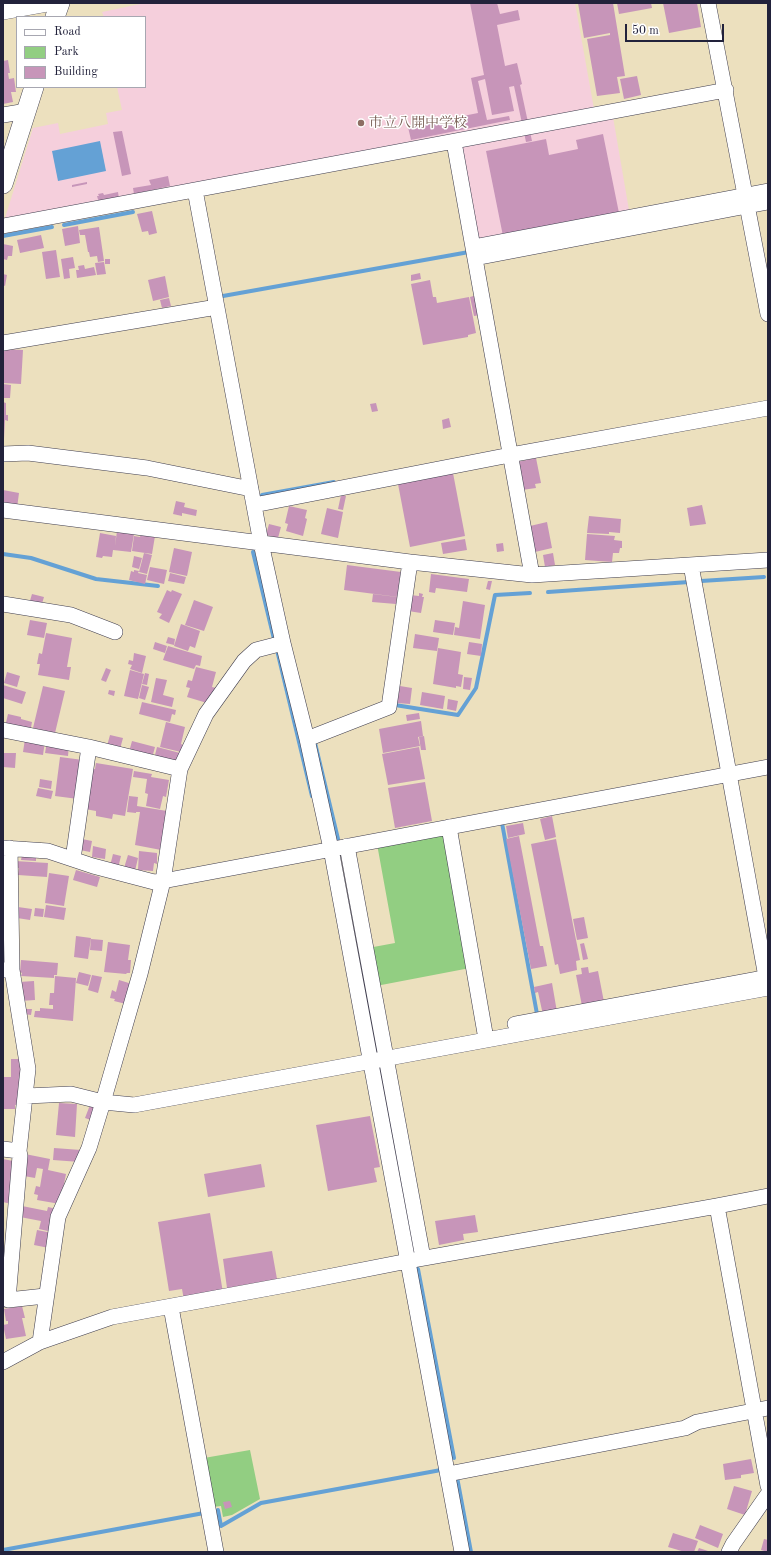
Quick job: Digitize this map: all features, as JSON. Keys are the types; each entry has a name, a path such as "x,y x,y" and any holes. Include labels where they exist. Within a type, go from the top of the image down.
{"main road":[{"path":"55,16 60,3"},
{"path":"3,184 34,88"}],"street":[{"path":"3,12 54,3"},
{"path":"708,3 768,314"},
{"path":"3,226 726,90"},
{"path":"3,115 27,111"},
{"path":"454,142 532,575"},
{"path":"195,190 261,543 331,849 381,1056"},
{"path":"747,201 768,191"},
{"path":"474,252 747,201 768,202"},
{"path":"3,343 216,307"},
{"path":"254,505 510,455 768,408"},
{"path":"3,454 28,453 147,468 251,489"},
{"path":"3,510 410,562 532,575 768,560"},
{"path":"307,739 389,708 410,562"},
{"path":"26,1096 71,1094 104,1102 134,1105 485,1034 768,982 692,565"},
{"path":"3,604 70,615 114,632"},
{"path":"40,1342 45,1296 58,1217 89,1148 104,1102 140,974 163,881 180,769 206,714 244,662 256,650 283,643"},
{"path":"3,730 89,747 180,769"},
{"path":"73,859 89,747"},
{"path":"45,1296 8,1300 20,1156 19,1151 28,1070 8,970 7,848 48,850 93,866 154,882 768,767"},
{"path":"449,827 485,1034"},
{"path":"347,846 416,1259 447,1470 462,1552"},
{"path":"3,1149 19,1151"},
{"path":"3,1362 40,1342 112,1317 171,1307 416,1259 768,1196"},
{"path":"717,1206 761,1409 768,1486"},
{"path":"171,1307 216,1552"},
{"path":"447,1470 682,1419 696,1422 761,1409"},
{"path":"729,1552 768,1494"}],"shaded area":[{"name":"市立八開中学校","path":"145,3 575,3 594,109 613,117 630,216 478,244 458,135 5,218 33,128 58,123 60,134 108,124 106,113 122,110 117,88 146,88 146,16 104,16 102,12"}],"green space":[{"path":"442,832 447,838 470,968 376,986 368,948 395,943 377,844"},
{"path":"250,1450 260,1499 232,1515 223,1517 221,1506 213,1507 204,1458"}],"water":[{"path":"100,141 106,171 58,181 52,151"}],"building":[{"path":"470,3 497,3 500,14 518,10 520,20 497,25 505,66 517,63 522,84 520,85 532,141 526,142 514,86 509,87 514,111 492,115 485,79 478,81 487,120 509,116 510,120 411,140 408,127 478,113 471,78 484,75"},
{"path":"578,3 613,3 625,76 617,77 620,93 597,96 587,39 610,35 610,33 584,38"},
{"path":"617,3 651,3 652,8 619,14"},
{"path":"663,3 697,3 701,27 669,33"},
{"path":"8,60 10,73 8,73 9,79 14,78 16,92 11,92 13,102 3,104 3,61"},
{"path":"637,76 641,95 624,99 620,79"},
{"path":"122,131 131,174 122,176 113,132"},
{"path":"603,134 619,213 503,236 486,151 546,139 549,155 578,149 576,140"},
{"path":"168,176 170,186 134,194 133,188 151,185 149,180"},
{"path":"87,182 87,184 72,187 72,185"},
{"path":"118,192 119,199 99,203 97,196 99,196 98,194 103,193 104,195"},
{"path":"152,211 157,233 149,235 148,231 142,232 137,214"},
{"path":"78,226 80,243 65,246 62,229"},
{"path":"99,227 104,261 98,262 97,256 90,257 85,235 80,235 79,230"},
{"path":"41,235 44,248 20,253 17,240"},
{"path":"3,244 13,246 12,256 8,256 7,260 3,259"},
{"path":"56,250 60,277 46,279 42,252"},
{"path":"73,257 75,268 69,269 70,278 64,279 61,259"},
{"path":"105,259 110,259 110,264 105,264"},
{"path":"104,262 106,274 97,275 95,263"},
{"path":"84,265 85,269 94,267 96,275 77,278 76,270 79,270 78,266"},
{"path":"420,273 421,279 411,281 411,275"},
{"path":"3,274 7,275 5,286 3,285"},
{"path":"165,276 169,297 153,301 148,280"},
{"path":"430,280 433,297 436,297 437,303 469,297 476,333 468,335 468,337 423,345 411,284"},
{"path":"477,295 481,315 474,316 470,297"},
{"path":"169,298 171,306 162,308 160,300"},
{"path":"3,349 23,350 21,384 3,383"},
{"path":"3,384 11,385 10,398 3,398"},
{"path":"3,402 6,403 6,415 8,415 8,421 5,420 4,439 3,439"},
{"path":"376,403 378,411 372,412 370,404"},
{"path":"449,418 451,427 443,429 442,420"},
{"path":"536,458 541,483 535,484 536,488 522,490 517,462"},
{"path":"453,473 465,536 410,547 398,484"},
{"path":"3,490 19,493 17,508 3,506"},
{"path":"341,495 346,496 343,510 338,509"},
{"path":"176,501 185,503 184,507 197,510 196,516 182,513 182,516 173,514"},
{"path":"702,505 706,524 690,526 687,508"},
{"path":"289,506 307,510 305,518 307,519 303,536 286,531 288,524 285,523"},
{"path":"327,508 343,512 338,538 321,534"},
{"path":"589,516 621,519 620,533 587,533"},
{"path":"547,522 552,548 535,552 530,526"},
{"path":"269,524 281,527 278,538 266,535"},
{"path":"117,531 134,534 131,552 113,550 112,557 96,557 100,533 116,536 115,546"},
{"path":"141,534 155,536 152,554 132,551 134,536 140,537"},
{"path":"587,534 615,536 614,540 622,541 622,548 620,548 619,553 613,553 612,562 585,560"},
{"path":"465,539 467,550 443,554 441,543"},
{"path":"503,543 504,551 497,552 496,544"},
{"path":"174,548 192,552 187,576 169,572"},
{"path":"144,553 152,555 147,574 139,572"},
{"path":"553,553 555,565 545,567 543,555"},
{"path":"134,556 142,558 139,569 132,567"},
{"path":"347,565 401,572 398,597 344,590"},
{"path":"150,567 167,570 164,584 147,580"},
{"path":"134,570 139,571 138,573 147,575 145,584 129,580 131,571 134,572"},
{"path":"170,573 186,577 184,584 168,581"},
{"path":"431,574 469,579 467,592 436,588 435,593 429,592"},
{"path":"488,581 492,581 490,590 486,589"},
{"path":"167,590 171,592 172,590 182,594 169,623 159,618 162,614 157,612"},
{"path":"419,593 423,594 422,597 424,597 421,613 408,611 410,595 419,596"},
{"path":"32,594 44,597 41,607 29,604"},
{"path":"373,594 397,597 396,604 372,602"},
{"path":"194,600 213,607 204,631 185,625"},
{"path":"463,601 485,605 480,639 454,635 455,627 459,628"},
{"path":"30,620 47,623 44,638 27,635"},
{"path":"435,620 455,623 453,635 433,632"},
{"path":"181,624 200,631 195,648 190,646 188,651 174,646"},
{"path":"46,633 72,638 67,667 71,667 69,680 38,675 40,664 37,664 39,653 42,654"},
{"path":"415,634 439,638 437,651 413,648"},
{"path":"168,637 175,639 174,645 166,643"},
{"path":"155,642 167,646 165,653 153,649"},
{"path":"469,642 482,644 481,656 467,654"},
{"path":"168,646 202,656 200,666 196,665 194,669 163,660"},
{"path":"438,648 461,652 458,674 463,675 461,687 456,686 456,688 433,684"},
{"path":"134,653 146,656 142,673 130,669 132,665 128,664 129,660 133,661"},
{"path":"196,667 216,672 212,687 216,688 213,698 209,697 207,703 187,697 190,688 186,687 188,680 192,681"},
{"path":"106,668 111,670 106,682 101,680"},
{"path":"130,670 144,674 138,699 124,696"},
{"path":"7,672 20,676 17,687 4,683"},
{"path":"145,673 149,674 147,685 142,684"},
{"path":"464,677 472,678 470,690 463,689"},
{"path":"156,678 167,680 163,695 174,698 172,707 151,702"},
{"path":"3,685 26,692 22,704 3,698"},
{"path":"142,685 149,687 145,700 139,698"},
{"path":"43,686 65,691 55,733 33,728"},
{"path":"400,686 412,688 410,704 397,703"},
{"path":"109,690 115,691 114,696 108,694"},
{"path":"422,692 445,696 443,709 420,705"},
{"path":"448,699 458,701 456,711 447,709"},
{"path":"142,702 176,710 175,715 172,714 170,722 139,714"},
{"path":"419,713 420,719 407,721 406,715"},
{"path":"8,714 21,717 21,719 32,722 30,733 5,727"},
{"path":"421,721 423,736 418,737 420,746 383,753 379,729"},
{"path":"166,722 185,727 181,744 183,745 181,752 160,747"},
{"path":"110,735 123,738 120,749 107,746"},
{"path":"424,736 426,750 421,750 419,737"},
{"path":"25,739 45,741 43,755 23,752"},
{"path":"132,741 155,747 152,758 129,752"},
{"path":"47,742 69,745 68,756 45,753"},
{"path":"157,747 180,753 177,764 154,759"},
{"path":"419,747 425,779 388,785 382,754"},
{"path":"4,753 16,753 15,768 3,767"},
{"path":"60,757 83,760 78,799 55,796"},
{"path":"96,763 133,769 125,816 113,814 112,819 96,816 96,811 85,809 92,768 95,769"},
{"path":"134,771 152,774 151,777 169,780 166,797 163,796 160,809 146,806 148,794 145,793 147,779 133,777"},
{"path":"40,779 52,781 51,789 39,787"},
{"path":"425,782 432,821 395,828 388,788"},
{"path":"38,788 53,791 51,799 36,796"},
{"path":"129,796 138,797 137,806 167,811 161,850 135,845 140,812 127,812"},
{"path":"552,816 556,837 545,840 540,819"},
{"path":"523,823 525,834 508,838 506,826"},
{"path":"519,836 540,946 543,946 547,966 531,969 506,839"},
{"path":"82,839 92,841 90,852 80,850"},
{"path":"556,839 580,960 576,961 577,970 560,974 558,964 555,965 531,844"},
{"path":"93,846 106,849 105,859 92,857"},
{"path":"139,851 157,853 157,864 154,863 153,871 138,870"},
{"path":"113,854 121,856 118,868 110,866"},
{"path":"22,855 36,857 36,861 21,860"},
{"path":"128,855 138,858 135,871 124,868"},
{"path":"15,861 48,863 47,877 18,875 19,868 15,868"},
{"path":"76,870 100,877 97,887 73,880"},
{"path":"49,873 69,876 64,906 45,903"},
{"path":"46,905 66,908 64,920 44,917"},
{"path":"18,907 32,909 30,920 17,918"},
{"path":"35,908 44,909 43,917 34,916"},
{"path":"584,917 588,938 577,940 573,919"},
{"path":"3,924 7,924 7,964 3,964"},
{"path":"76,936 91,938 88,959 74,957"},
{"path":"91,939 103,940 102,951 90,950"},
{"path":"108,942 130,945 128,960 131,960 130,973 104,972"},
{"path":"584,943 588,959 583,960 580,944"},
{"path":"21,960 58,963 57,975 54,975 54,978 21,976"},
{"path":"588,967 589,973 598,971 604,1002 582,1006 576,975 582,974 581,968"},
{"path":"79,972 91,975 88,986 76,983"},
{"path":"92,975 102,977 98,993 88,990"},
{"path":"55,976 76,978 73,1021 34,1017 35,1011 40,1011 40,1008 53,1009 53,1005 49,1005 50,993 54,993"},
{"path":"119,980 132,984 126,1004 114,1001 115,999 110,998 112,990 116,992"},
{"path":"34,981 35,1000 20,1001 19,982"},
{"path":"552,983 557,1012 543,1015 538,992 535,993 534,987"},
{"path":"24,1009 32,1009 31,1015 24,1014"},
{"path":"11,1059 23,1059 22,1105 15,1105 15,1109 3,1109 4,1077 11,1077"},
{"path":"59,1103 77,1104 75,1137 56,1135"},
{"path":"90,1105 98,1107 94,1121 85,1118"},
{"path":"370,1116 380,1167 374,1168 377,1182 328,1191 316,1125"},
{"path":"54,1148 81,1150 80,1162 53,1160"},
{"path":"25,1154 50,1159 48,1170 66,1174 60,1204 37,1200 38,1195 34,1194 36,1186 40,1187 43,1169 37,1168 35,1178 24,1176"},
{"path":"3,1159 18,1162 11,1204 3,1202"},
{"path":"261,1164 265,1187 208,1197 204,1174"},
{"path":"22,1206 47,1211 48,1207 57,1209 52,1232 39,1229 41,1221 20,1217"},
{"path":"210,1213 223,1293 184,1300 182,1289 169,1291 158,1222"},
{"path":"475,1215 478,1232 463,1234 464,1240 439,1245 435,1221"},
{"path":"37,1230 52,1233 49,1248 34,1245"},
{"path":"272,1251 277,1279 227,1288 223,1259"},
{"path":"22,1306 25,1318 22,1318 26,1336 6,1339 3,1325 8,1324 8,1321 6,1321 4,1309"},
{"path":"751,1459 754,1473 741,1475 741,1478 725,1480 723,1464"},
{"path":"734,1486 752,1491 745,1515 727,1509"},
{"path":"230,1501 232,1507 225,1509 223,1502"},
{"path":"700,1525 723,1534 718,1548 695,1538"},
{"path":"673,1533 698,1541 694,1552 685,1552 668,1547"},
{"path":"764,1539 768,1540 768,1552 761,1550"},
{"path":"699,1548 711,1552 697,1552"}],"waterway":[{"path":"64,225 133,212"},
{"path":"3,236 52,227"},
{"path":"223,296 469,252"},
{"path":"262,495 334,482"},
{"path":"253,552 274,639"},
{"path":"3,554 31,558 96,579 158,586"},
{"path":"701,581 764,577"},
{"path":"548,592 689,582"},
{"path":"395,705 458,715 476,688 495,595 530,593"},
{"path":"277,650 312,796"},
{"path":"315,743 338,839"},
{"path":"502,823 537,1014"},
{"path":"418,1269 454,1458"},
{"path":"218,1510 221,1526 261,1503 441,1470 440,1467"},
{"path":"457,1477 471,1552"},
{"path":"3,1550 204,1513"}],"place":[{"name":"市立八開中学校","path":"361,123"}]}
